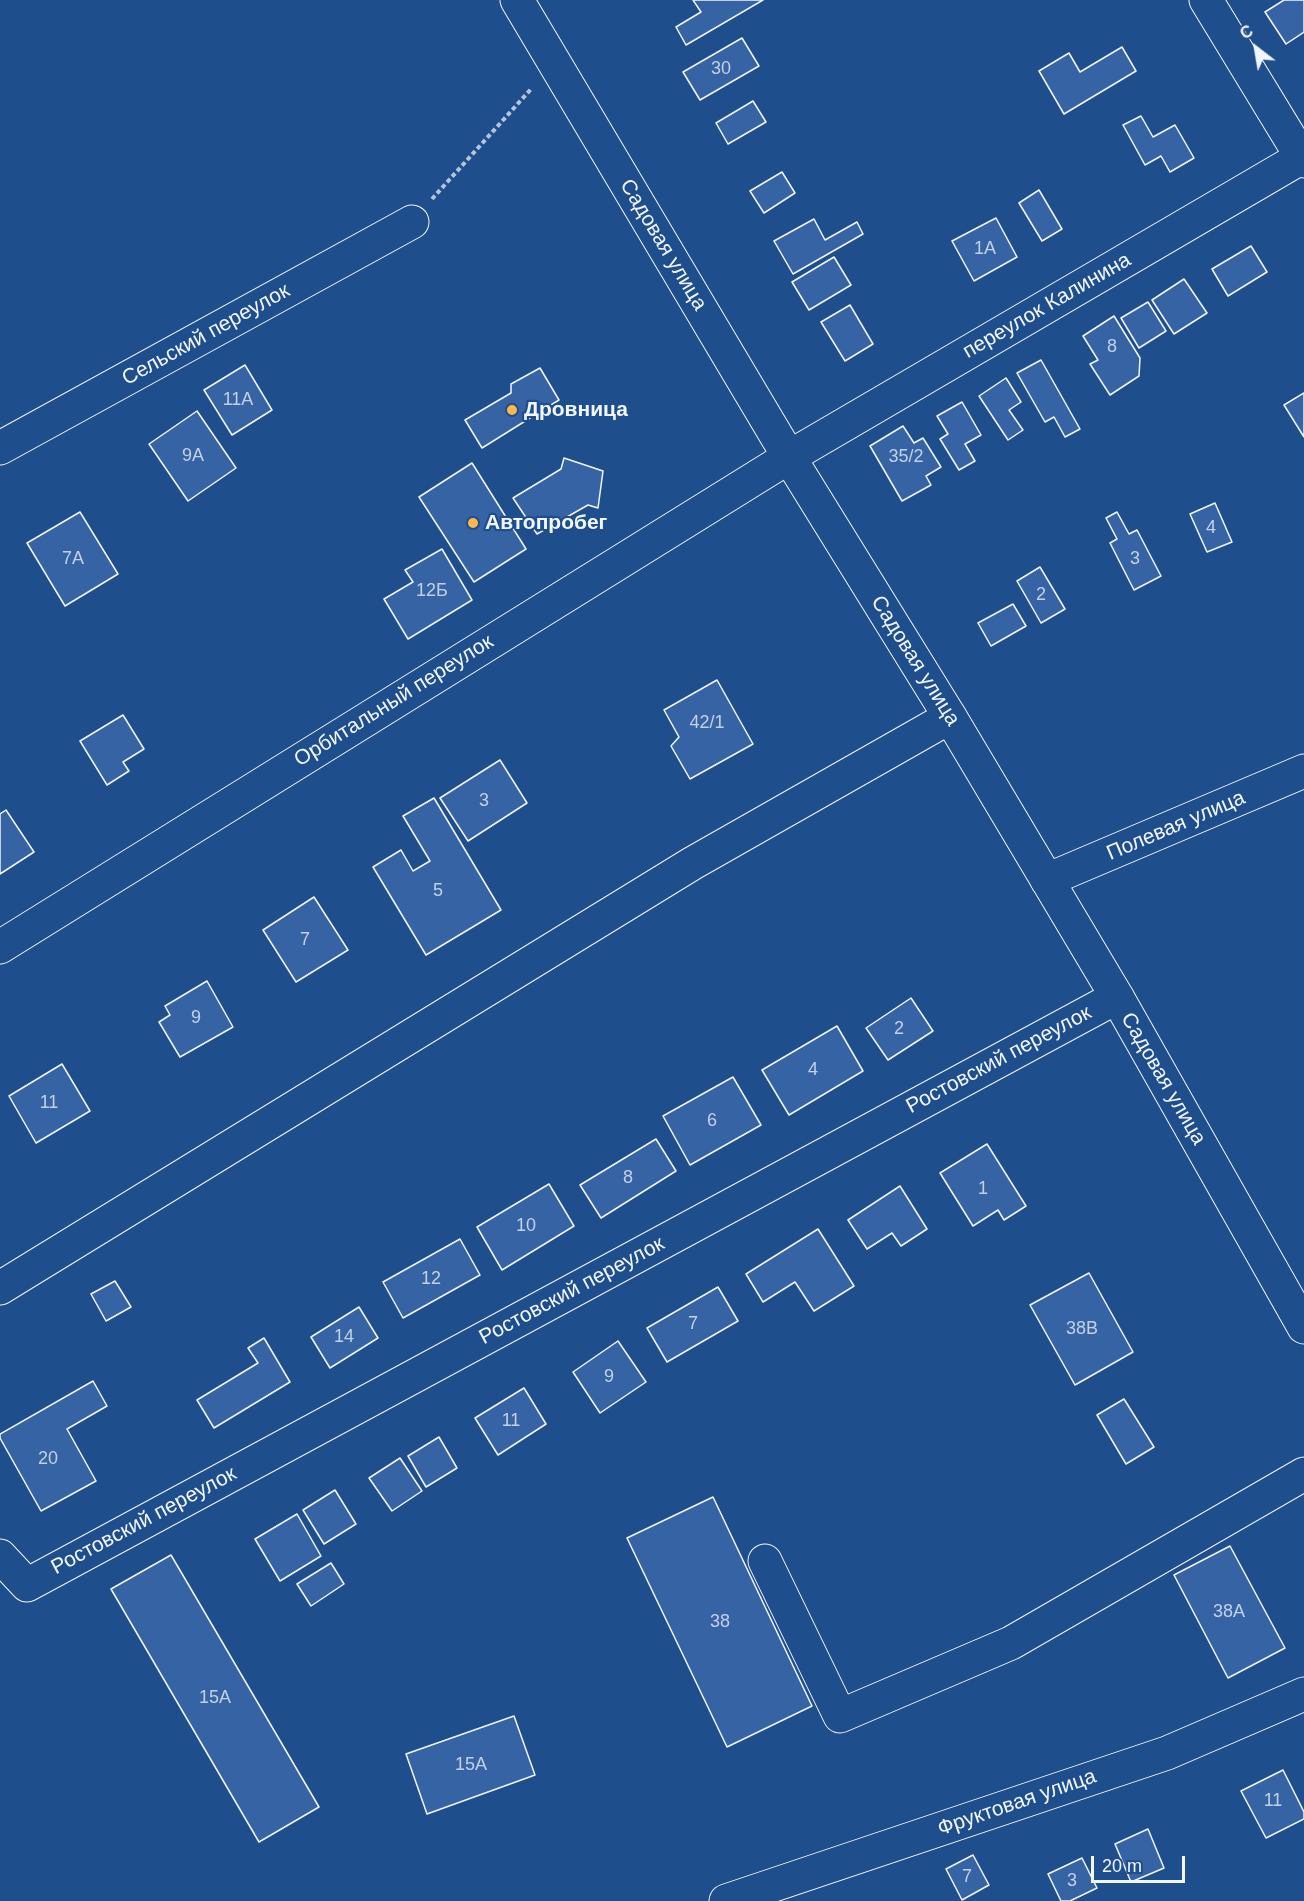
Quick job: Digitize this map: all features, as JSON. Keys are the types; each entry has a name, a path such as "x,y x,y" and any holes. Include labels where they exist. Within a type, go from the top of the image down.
{"street":[{"name":"Садовая улица","path":"517,0 789,457 950,717 1117,997 1304,1327"},
{"path":"1206,0 1303,158"},
{"name":"переулок Калинина","path":"789,457 1303,158"},
{"name":"Сельский переулок","path":"0,448 412,222"},
{"name":"Орбитальный переулок","path":"0,947 789,457"},
{"path":"0,1288 693,863 950,717"},
{"name":"Полевая улица","path":"1047,880 1304,771"},
{"name":"Ростовский переулок","path":"0,1556 27,1585 1117,997"},
{"path":"765,1561 840,1716 1011,1644 1304,1474"},
{"name":"Фруктовая улица","path":"726,1901 1167,1753 1304,1694"}],"path":[{"path":"412,222 554,63"}],"building":[{"path":"693,0 763,0 686,45 676,27 701,12"},
{"path":"1284,0 1304,0 1304,32 1286,44 1265,12"},
{"path":"742,38 759,66 700,100 683,72"},
{"path":"1122,47 1136,71 1064,114 1039,71 1069,53 1080,72"},
{"path":"753,101 766,122 728,144 716,123"},
{"path":"1141,116 1153,137 1175,125 1194,158 1170,172 1161,156 1145,165 1123,125"},
{"path":"782,172 795,193 764,213 750,191"},
{"path":"1039,190 1062,229 1042,241 1019,203"},
{"path":"996,218 1017,257 974,281 952,241"},
{"path":"814,219 825,240 857,222 863,234 793,274 774,241"},
{"path":"1251,246 1267,272 1228,296 1212,269"},
{"path":"834,257 851,285 809,310 792,282"},
{"path":"1184,279 1207,313 1174,334 1152,300"},
{"path":"1148,302 1166,331 1139,348 1121,318"},
{"path":"850,305 873,344 845,361 821,322"},
{"path":"1114,316 1140,358 1139,376 1110,395 1090,364 1098,360 1083,336"},
{"path":"1041,360 1080,429 1065,437 1054,417 1045,422 1017,373"},
{"path":"245,365 272,410 232,435 204,390"},
{"name":"Дровница","path":"540,368 559,400 482,448 465,420 511,393 511,384"},
{"path":"1006,378 1021,402 1009,410 1023,430 1008,440 979,396"},
{"path":"1304,393 1304,437 1284,405"},
{"path":"962,402 981,435 965,444 975,461 959,470 940,439 948,434 937,416"},
{"path":"197,411 236,468 188,501 149,444"},
{"path":"903,426 914,443 923,438 941,467 926,476 931,485 902,501 870,446"},
{"path":"564,458 603,471 598,508 588,505 537,534 513,498 561,469"},
{"name":"Автопробег","path":"472,463 526,549 474,582 419,497"},
{"path":"1215,503 1232,542 1207,552 1190,514"},
{"path":"80,512 118,574 65,606 27,543"},
{"path":"1117,512 1129,534 1137,530 1161,576 1134,590 1110,543 1117,539 1106,518"},
{"path":"442,549 472,600 408,639 384,599 413,582 405,570"},
{"path":"1040,567 1065,609 1041,623 1017,581"},
{"path":"1013,604 1026,626 991,646 978,623"},
{"path":"717,680 753,744 690,779 671,746 679,737 664,710"},
{"path":"123,715 144,749 123,762 129,771 107,785 80,741"},
{"path":"500,760 527,803 468,841 440,798"},
{"path":"434,798 501,910 426,955 373,867 401,850 413,871 430,861 403,816"},
{"path":"6,810 34,852 0,874 0,814"},
{"path":"314,897 348,950 296,982 263,930"},
{"path":"207,981 233,1027 180,1057 159,1022 170,1015 165,1006"},
{"path":"911,998 933,1031 888,1060 866,1028"},
{"path":"837,1026 863,1071 789,1115 762,1070"},
{"path":"62,1064 90,1111 36,1143 9,1096"},
{"path":"733,1077 761,1125 690,1165 663,1116"},
{"path":"656,1139 676,1171 601,1218 580,1185"},
{"path":"987,1144 1026,1206 1004,1220 998,1210 973,1226 940,1173"},
{"path":"549,1184 574,1226 502,1270 477,1227"},
{"path":"900,1186 927,1229 901,1246 892,1233 867,1249 848,1220"},
{"path":"818,1229 854,1286 814,1311 795,1282 763,1302 746,1274"},
{"path":"460,1239 480,1275 403,1318 383,1282"},
{"path":"1089,1273 1133,1352 1075,1385 1030,1305"},
{"path":"115,1281 131,1307 106,1321 91,1294"},
{"path":"718,1287 738,1321 667,1362 647,1328"},
{"path":"359,1307 378,1338 330,1368 311,1337"},
{"path":"264,1338 290,1382 214,1428 197,1400 258,1363 248,1348"},
{"path":"618,1341 646,1382 600,1413 573,1372"},
{"path":"93,1381 107,1406 67,1429 96,1481 41,1511 0,1438 0,1434"},
{"path":"524,1388 546,1424 498,1455 475,1418"},
{"path":"1124,1399 1154,1447 1126,1464 1097,1415"},
{"path":"439,1437 457,1468 426,1487 408,1456"},
{"path":"400,1458 422,1491 392,1511 369,1478"},
{"path":"335,1490 356,1524 324,1544 303,1510"},
{"path":"713,1497 812,1706 727,1747 627,1538"},
{"path":"297,1514 321,1556 280,1581 255,1539"},
{"path":"1230,1546 1285,1648 1228,1678 1174,1575"},
{"path":"171,1555 319,1807 259,1842 111,1589"},
{"path":"331,1563 344,1584 311,1606 297,1584"},
{"path":"514,1716 535,1775 427,1814 406,1754"},
{"path":"1283,1770 1304,1812 1304,1819 1266,1838 1241,1791"},
{"path":"1148,1829 1164,1868 1131,1882 1115,1844"},
{"path":"973,1855 989,1885 962,1900 946,1869"},
{"path":"1082,1858 1097,1888 1070,1901 1061,1901 1048,1874"}],"place":[{"name":"Дровница","path":"512,410"},
{"name":"Автопробег","path":"473,523"}]}
